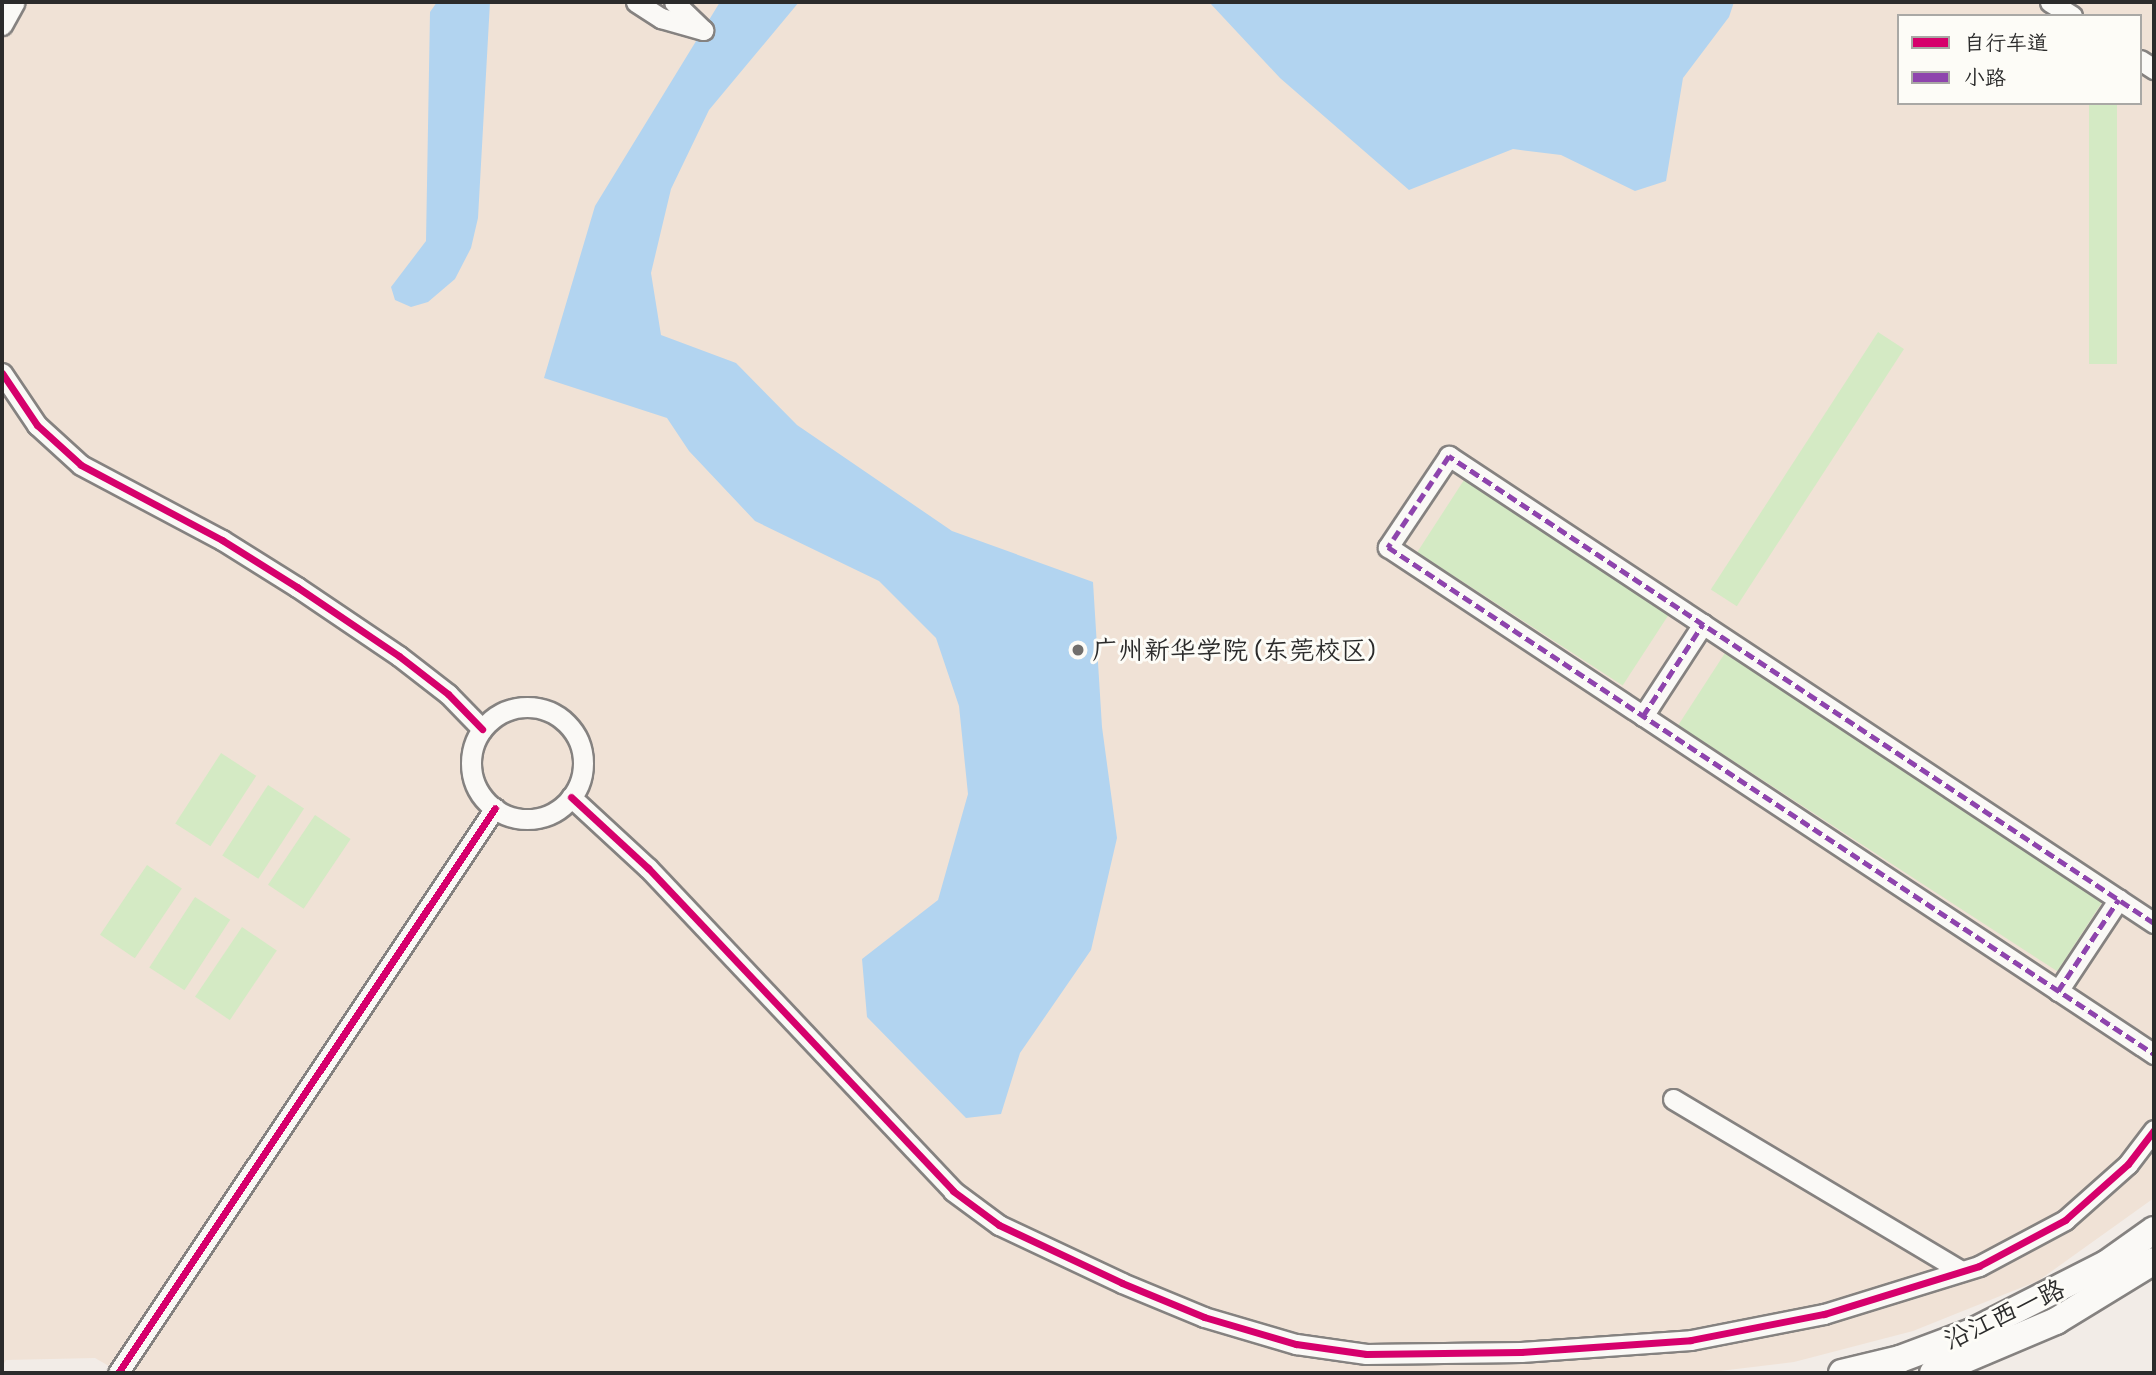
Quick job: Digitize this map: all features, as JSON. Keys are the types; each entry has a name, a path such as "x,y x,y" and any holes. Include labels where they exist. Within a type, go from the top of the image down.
{"street":[{"path":"2,25 15,2"},
{"path":"636,2 662,18 703,30 674,2"},
{"path":"2050,2 2069,14"},
{"path":"2,373 37,425 81,465 210,533 297,587 399,656 448,694 482,729"},
{"path":"2154,923 1449,456 1388,547 2154,1054"},
{"path":"1643,716 1703,624"},
{"path":"527,707 562,720 577,739 583,763 571,797 542,817 517,818 495,808 473,778 472,752 482,729 502,713 527,707"},
{"path":"571,797 648,868 953,1191 999,1225 1205,1317 1297,1344 1366,1354 1521,1352 1691,1340 1824,1314 1962,1271 2065,1220 2128,1164 2154,1130"},
{"path":"118,1373 495,808"},
{"path":"2058,991 2119,899"},
{"path":"1673,1099 1962,1271"},
{"name":"沿江西一路","path":"1842,1373 1900,1359 1972,1332 2106,1264 2154,1230"},
{"name":"沿江西一路","path":"1933,1373 2056,1321 2154,1261"}],"shaded area":[{"name":"广州新华学院 (东莞校区)","path":"2,2 2154,2 2154,1198 2038,1281 1913,1331 1794,1362 1703,1373 121,1373 95,1358 6,1360 2,1367"}],"green space":[{"path":"2089,105 2117,105 2117,364 2089,364"},
{"path":"1878,332 1904,349 1737,606 1711,589"},
{"path":"1464,480 1669,613 1623,686 1417,552"},
{"path":"1725,653 2104,899 2057,971 1678,725"},
{"path":"221,753 256,776 210,846 175,823"},
{"path":"268,785 304,808 258,879 222,855"},
{"path":"315,815 351,839 304,909 268,885"},
{"path":"147,865 182,888 135,958 100,935"},
{"path":"195,897 230,920 184,990 149,967"},
{"path":"242,927 277,950 230,1020 195,997"}],"water":[{"path":"437,2 490,2 478,218 471,248 455,279 428,302 411,307 395,300 391,287 426,241 430,12"},
{"path":"720,2 799,2 709,110 671,189 651,273 661,335 736,363 797,425 952,531 1093,582 1102,727 1117,838 1091,950 1020,1053 1001,1114 966,1118 867,1017 862,959 938,900 968,794 959,706 936,638 879,581 755,521 689,451 667,418 544,378 595,206"},
{"path":"1209,2 1734,2 1729,17 1683,78 1666,181 1635,191 1561,155 1513,149 1409,190 1280,78"}],"marked path":[{"path":"2154,923 1449,456 1388,547 2154,1054"},
{"path":"1643,716 1703,624"},
{"path":"2058,991 2119,899"}],"cycle path":[{"path":"2,373 37,425 81,465 222,540 297,587 399,656 448,694 482,729"},
{"path":"571,797 648,868 953,1191 999,1225 1122,1283 1204,1317 1296,1344 1366,1354 1521,1352 1691,1340 1824,1314 1979,1266 2065,1220 2128,1164 2154,1130"},
{"path":"118,1373 495,808"}],"place":[{"name":"广州新华学院 (东莞校区)","path":"1078,650"}]}
